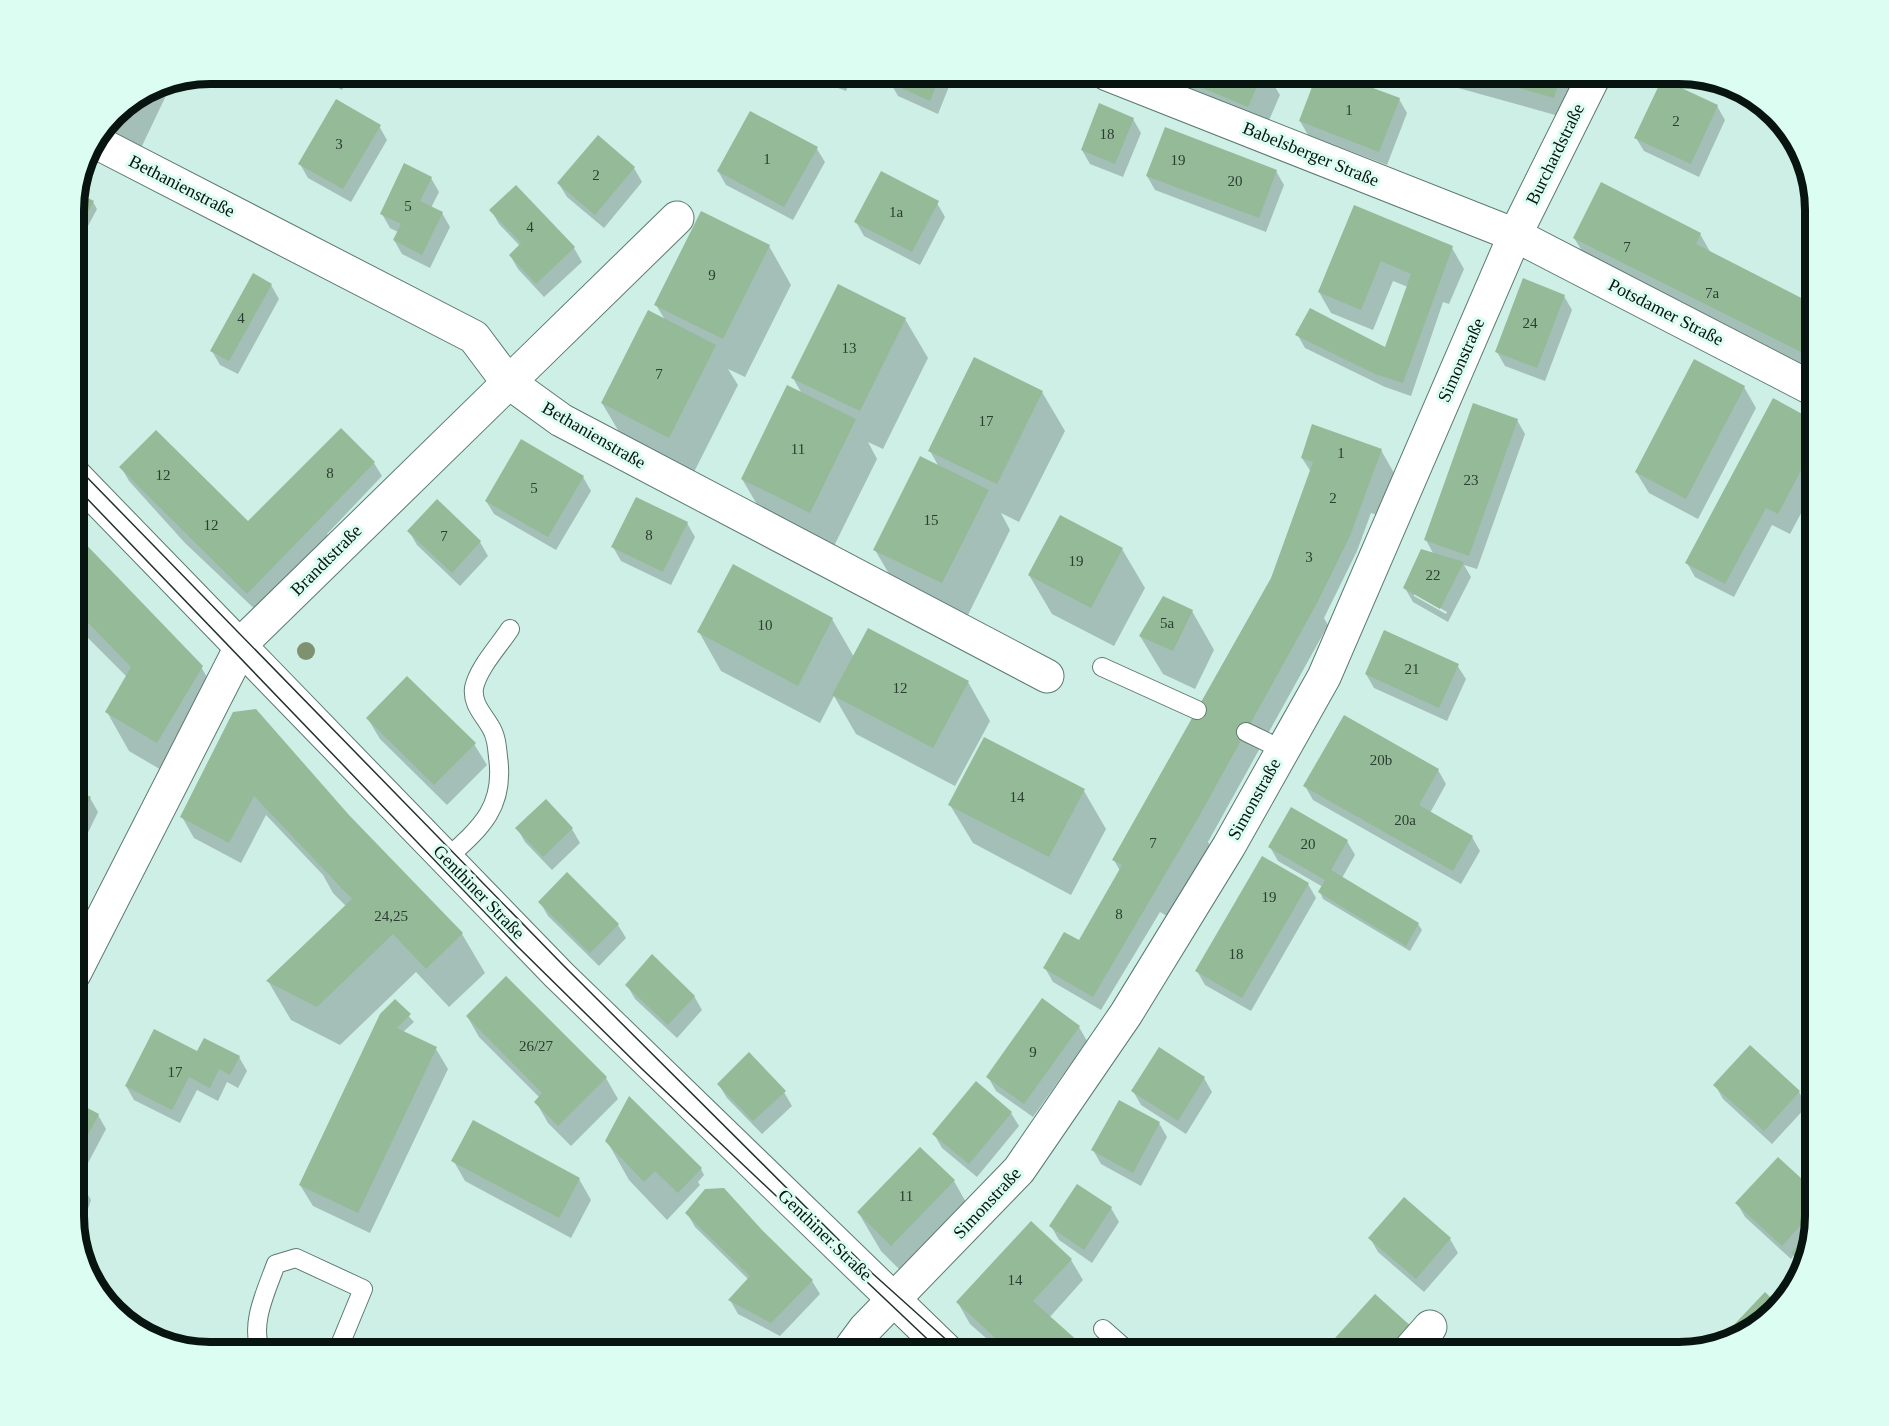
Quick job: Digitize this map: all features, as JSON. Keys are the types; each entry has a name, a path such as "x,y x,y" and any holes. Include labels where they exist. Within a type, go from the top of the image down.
{"street":[{"name":"Babelsberger Straße","path":"1132,84 1515,235"},
{"name":"Burchardstraße","path":"1515,235 1590,84"},
{"name":"Bethanienstraße","path":"102,145 474,337 507,381 561,420 1047,676"},
{"name":"Brandtstraße","path":"84,954 241,646 507,381 677,218"},
{"name":"Potsdamer Straße","path":"1515,235 1805,385"},
{"name":"Simonstraße","path":"856,1342 865,1329 1020,1170 1126,1014 1229,846 1281,749 1324,677 1515,235"},
{"name":"Genthiner Straße","path":"84,485 559,975 936,1342"},
{"path":"1417,1342 1430,1327"}],"lane":[{"path":"447,858 490,812 499,793 501,778 497,743 491,727 475,702 474,690 478,678 510,629"},
{"path":"1102,667 1197,710"},
{"path":"1246,732 1281,749"},
{"path":"258,1342 258,1317 276,1264 296,1258 363,1289 342,1342"},
{"path":"1103,1329 1117,1342"}],"building":[{"path":"892,84 937,84 930,101"},
{"path":"1193,84 1258,84 1248,107"},
{"path":"1313,84 1362,84 1400,98 1379,152 1299,121"},
{"path":"1505,84 1558,84 1554,98"},
{"path":"1660,84 1673,84 1718,105 1691,164 1634,138"},
{"path":"336,99 381,125 343,189 298,164"},
{"path":"1099,103 1134,118 1115,164 1081,150"},
{"path":"750,111 818,147 784,207 717,171"},
{"path":"1165,127 1277,170 1259,218 1146,176"},
{"path":"598,135 635,167 595,215 557,183"},
{"path":"404,163 432,177 420,201 443,212 422,255 393,240 401,224 380,214"},
{"path":"881,171 939,201 912,252 854,222"},
{"path":"1601,182 1701,233 1696,244 1805,300 1805,354 1573,238"},
{"path":"516,185 575,247 536,284 509,255 521,243 489,210"},
{"path":"85,196 94,201 84,220"},
{"path":"1354,205 1453,246 1403,383 1375,374 1295,335 1310,308 1385,347 1411,274 1381,261 1361,310 1318,292"},
{"path":"701,211 770,245 723,339 654,305"},
{"path":"253,273 272,284 229,361 210,351"},
{"path":"1523,278 1565,295 1537,368 1495,352"},
{"path":"838,284 906,318 860,411 791,378"},
{"path":"648,310 716,345 669,438 601,403"},
{"path":"974,357 1043,391 997,484 928,451"},
{"path":"1694,359 1745,386 1686,499 1635,472"},
{"path":"787,385 856,419 810,513 741,479"},
{"path":"1773,398 1805,416 1805,463 1778,514 1766,508 1725,584 1685,563"},
{"path":"1473,403 1518,419 1469,556 1424,540"},
{"path":"1312,424 1382,449 1350,536 1317,603 1197,820 1093,997 1043,968 1064,932 1079,940 1122,865 1112,860 1271,578 1313,462 1301,458"},
{"path":"341,428 375,462 247,594 119,467 156,430 248,521"},
{"path":"521,439 584,476 548,537 485,501"},
{"path":"920,456 989,490 942,583 873,550"},
{"path":"636,497 688,522 663,572 611,547"},
{"path":"437,499 481,541 452,573 407,531"},
{"path":"1060,515 1123,548 1091,608 1028,575"},
{"path":"84,542 203,666 157,743 105,712 131,667 84,618"},
{"path":"1421,549 1464,562 1440,609 1403,588"},
{"path":"733,564 833,618 798,686 697,632"},
{"path":"1163,596 1193,610 1173,651 1139,636"},
{"path":"868,628 969,681 933,748 832,695"},
{"path":"1384,630 1459,664 1439,708 1365,674"},
{"path":"407,676 476,743 434,785 366,718"},
{"path":"256,709 349,815 463,933 426,969 393,934 317,1007 266,981 352,899 254,796 229,843 180,817 233,712"},
{"path":"1344,715 1439,769 1419,805 1473,836 1453,871 1303,786"},
{"path":"984,737 1085,789 1049,857 948,805"},
{"path":"84,794 91,797 84,811"},
{"path":"546,799 573,828 543,857 515,828"},
{"path":"1291,807 1348,840 1331,870 1419,923 1406,946 1318,892 1325,880 1268,847"},
{"path":"1262,856 1309,883 1242,998 1195,971"},
{"path":"567,872 619,924 590,953 538,902"},
{"path":"652,954 695,996 668,1025 625,985"},
{"path":"506,976 607,1077 558,1126 534,1102 542,1093 466,1016"},
{"path":"1042,998 1080,1026 1024,1104 986,1077"},
{"path":"395,999 411,1014 397,1028 437,1047 358,1213 299,1185 380,1014"},
{"path":"154,1029 197,1051 204,1038 240,1056 230,1075 219,1069 210,1088 189,1077 172,1110 125,1086"},
{"path":"1750,1045 1800,1091 1764,1131 1713,1085"},
{"path":"1159,1047 1205,1077 1178,1121 1131,1091"},
{"path":"749,1052 786,1091 753,1121 717,1084"},
{"path":"976,1081 1012,1112 969,1164 932,1134"},
{"path":"629,1096 702,1168 678,1193 655,1171 644,1182 605,1141"},
{"path":"1119,1100 1160,1122 1133,1173 1091,1150"},
{"path":"84,1106 99,1114 84,1142"},
{"path":"473,1120 580,1178 559,1218 451,1161"},
{"path":"920,1147 955,1180 891,1246 857,1212"},
{"path":"1778,1157 1805,1182 1805,1221 1782,1246 1735,1203"},
{"path":"1077,1184 1112,1207 1084,1250 1049,1226"},
{"path":"724,1188 762,1230 813,1280 771,1323 728,1300 750,1276 685,1213 705,1189"},
{"path":"1404,1197 1451,1238 1416,1279 1368,1238"},
{"path":"1031,1221 1072,1259 1033,1301 1079,1342 1000,1342 956,1302"},
{"path":"1803,1240 1797,1259 1791,1253"},
{"path":"1765,1292 1773,1300 1749,1321 1728,1331"},
{"path":"1375,1294 1413,1328 1400,1342 1340,1342 1335,1338"}],"tram line":[{"path":"84,474 563,965 872,1273 949,1342"},
{"path":"84,495 517,946 641,1068 930,1342"}]}
